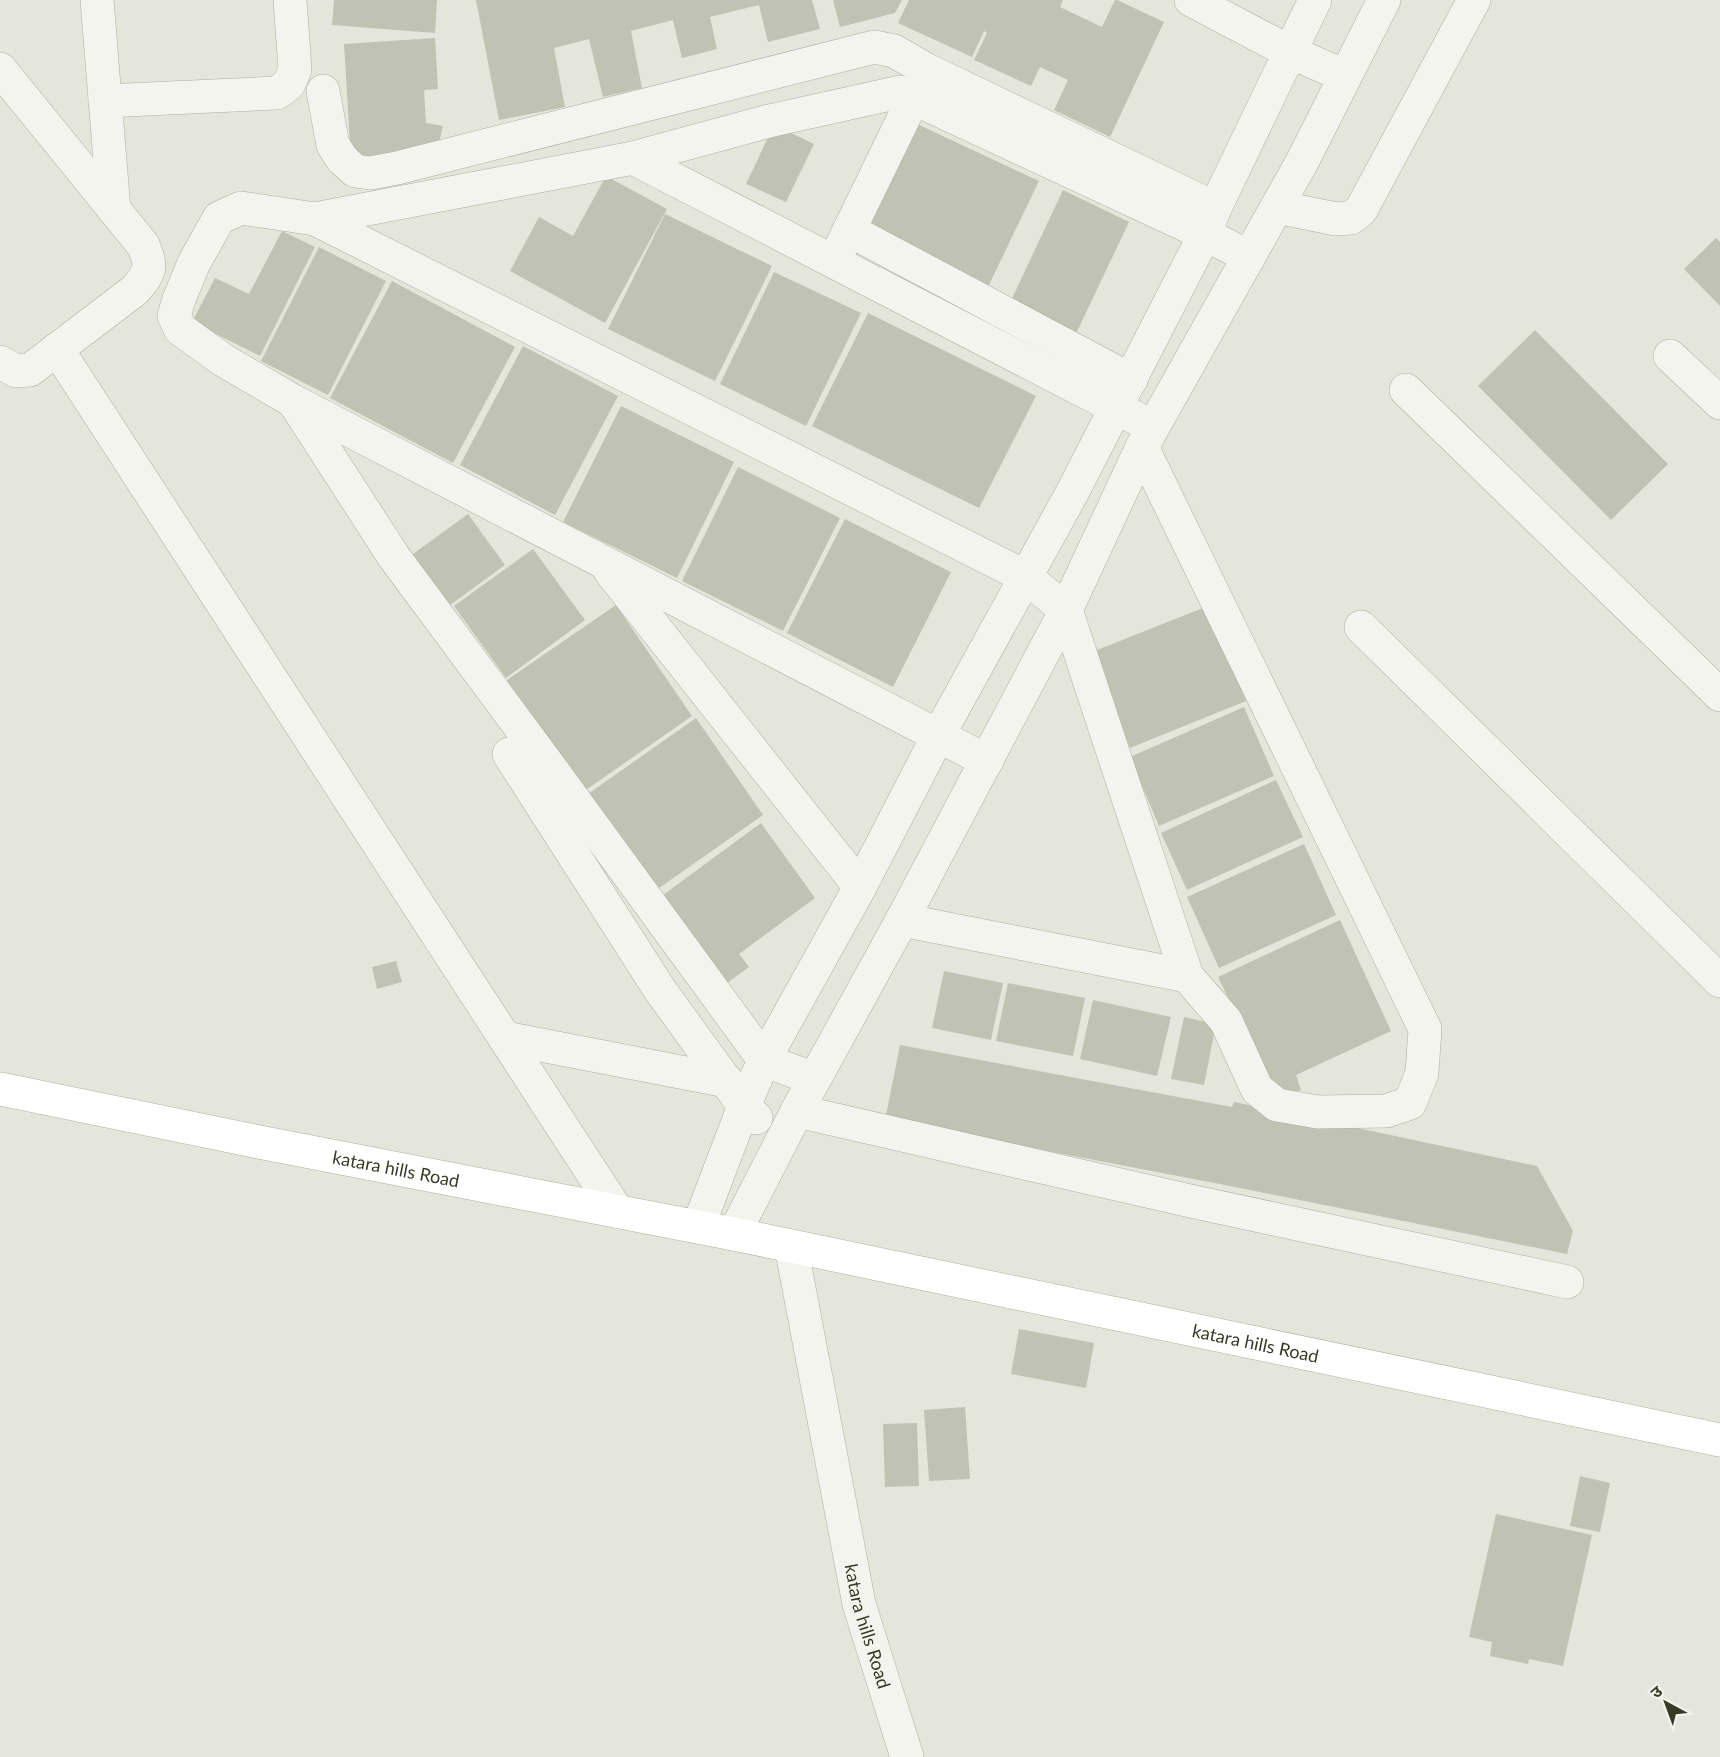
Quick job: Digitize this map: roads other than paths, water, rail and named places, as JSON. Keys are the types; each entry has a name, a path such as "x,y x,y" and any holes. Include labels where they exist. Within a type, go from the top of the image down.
{"main road":[{"name":"katara hills Road","path":"0,1089 264,1143 734,1234 1720,1440"}],"street":[{"path":"97,0 114,210"},
{"path":"105,100 277,93 289,84 295,69 290,0"},
{"path":"1191,0 1290,52 1345,76"},
{"path":"698,1227 735,1093 764,1060 860,887 938,735 1026,577 1124,393 1210,221 1315,0"},
{"path":"734,1234 814,1079 902,920 1066,610 1148,437 1302,162 1384,0"},
{"path":"1277,207 1336,219 1351,218 1360,210 1474,0"},
{"path":"323,91 333,145 342,159 355,171 370,173 874,47 894,51 1210,221 1249,257"},
{"path":"0,69 142,245 148,258 148,274 135,290 30,370 16,371 0,362"},
{"path":"315,219 633,158 769,121 900,92 1210,221"},
{"path":"834,261 914,97"},
{"path":"633,158 834,261 1124,393"},
{"path":"849,230 1124,393 1148,437 1425,1029 1422,1073 1410,1103 1386,1110 1318,1112 1277,1105 1257,1089 1227,1021 1187,976 1066,610 1026,577 315,219 241,208 219,218 194,263 174,316 180,329 223,360 293,400 987,761"},
{"path":"57,350 617,1211"},
{"path":"1670,356 1720,403"},
{"path":"1406,390 1720,695"},
{"path":"293,400 394,557 764,1060 814,1079"},
{"path":"604,563 860,887"},
{"path":"1361,627 1720,981"},
{"path":"509,754 660,990 735,1093 781,1142"},
{"path":"902,920 1187,976"},
{"path":"505,1038 735,1093"},
{"path":"797,1111 1175,1198 1567,1282"},
{"name":"katara hills Road","path":"791,1246 859,1604 907,1757"}]}
